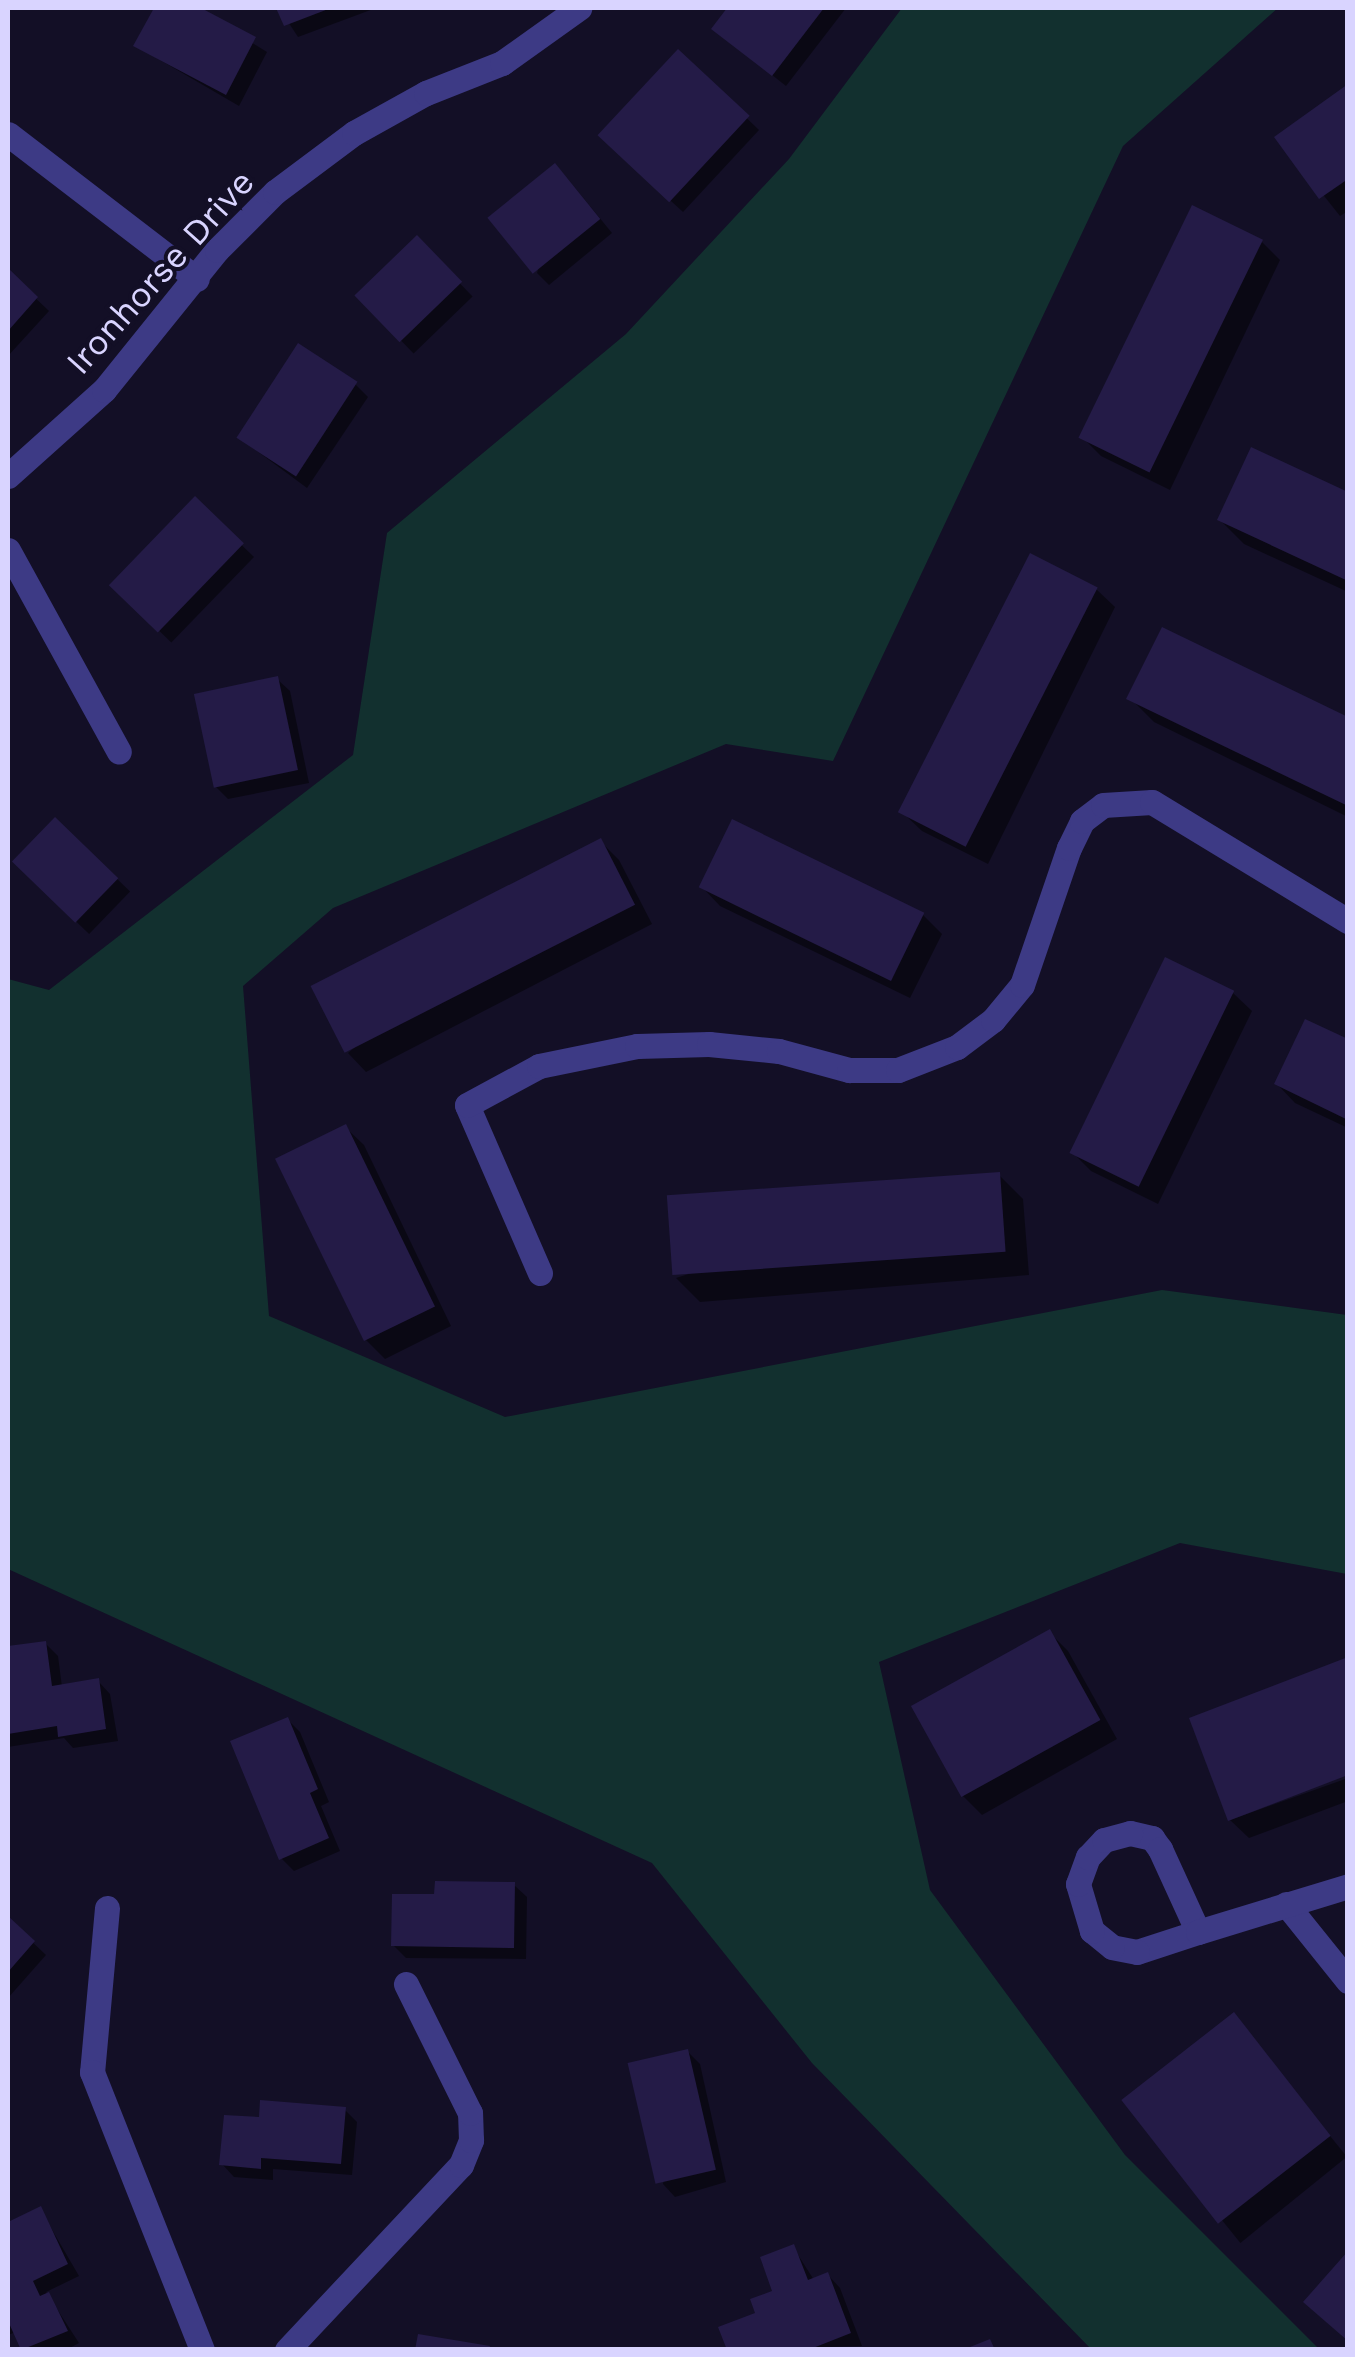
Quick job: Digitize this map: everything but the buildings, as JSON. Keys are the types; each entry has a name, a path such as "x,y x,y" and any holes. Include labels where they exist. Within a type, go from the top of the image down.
{"street":[{"name":"Ironhorse Drive","path":"8,476 104,390 276,192 354,133 426,93 502,63 579,8"},
{"path":"8,134 197,279"},
{"path":"8,550 120,752"},
{"path":"540,1273 466,1105 540,1066 637,1046 744,1048 849,1070 898,1070 957,1047 1022,985 1069,848 1082,821 1103,806 1152,802 1348,921"},
{"path":"1198,1932 1152,1838 1130,1832 1104,1840 1088,1856 1078,1884 1080,1909 1092,1931 1112,1947 1137,1952 1348,1886"},
{"path":"1286,1904 1348,1981"},
{"path":"106,1908 92,2072 202,2350"},
{"path":"287,2350 460,2165 470,2140 470,2113 406,1984"}],"green space":[{"path":"902,8 1278,8 1123,146 833,761 726,744 333,908 243,986 269,1316 505,1417 1162,1290 1347,1315 1347,1574 1180,1543 879,1662 930,1890 1125,2155 1319,2349 1091,2349 812,2063 652,1863 8,1569 8,979 49,990 353,755 387,533 626,334 789,159"}]}
